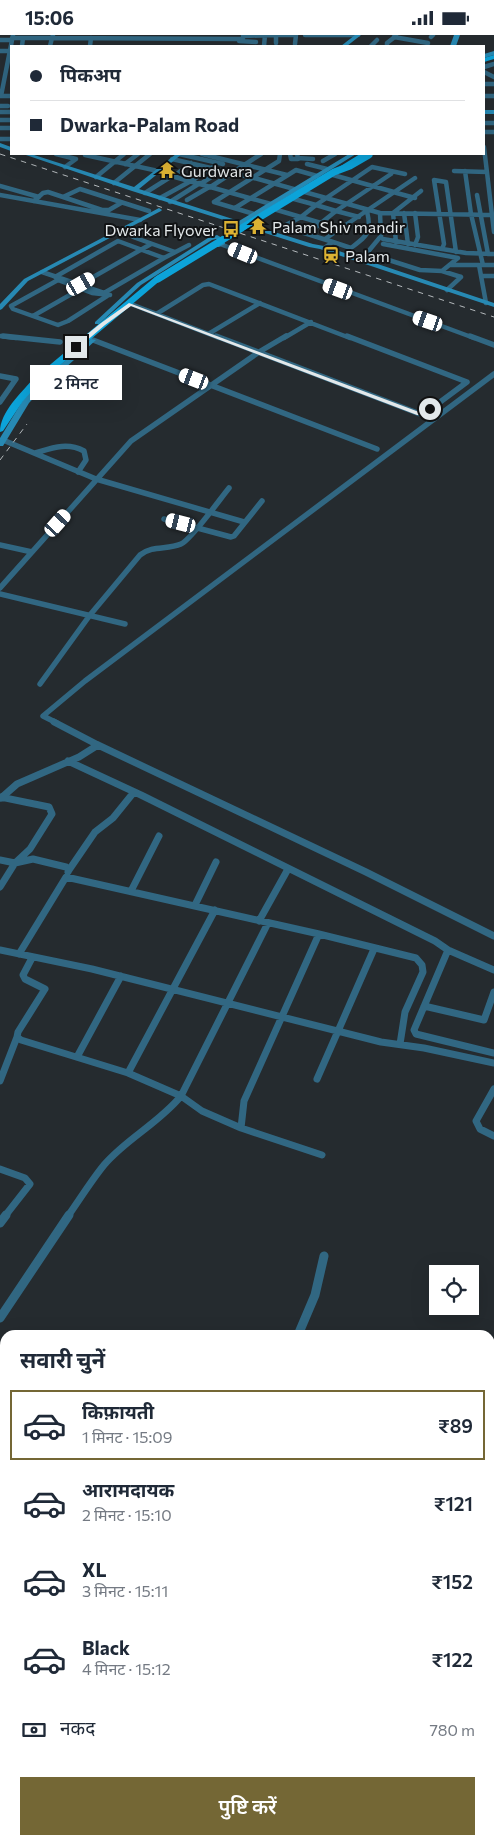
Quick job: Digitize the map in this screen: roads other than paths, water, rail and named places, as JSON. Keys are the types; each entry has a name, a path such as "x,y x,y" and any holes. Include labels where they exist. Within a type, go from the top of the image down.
{"main road":[{"path":"110,315 153,278 355,155"},
{"path":"0,419 31,379 158,279 331,172 350,166 366,155"},
{"path":"0,429 20,399 36,381 100,323"}],"street":[{"path":"243,40 256,35 358,35"},
{"path":"0,40 33,37 110,37 120,39 131,37 191,37 243,40 256,44 256,35"},
{"path":"276,35 276,43"},
{"path":"296,35 296,44"},
{"path":"345,45 358,35"},
{"path":"395,36 428,43"},
{"path":"22,45 23,38"},
{"path":"60,45 61,38"},
{"path":"90,45 91,38"},
{"path":"119,45 120,39"},
{"path":"210,45 211,39"},
{"path":"372,45 377,40"},
{"path":"0,97 5,72 10,61"},
{"path":"5,72 10,72"},
{"path":"0,107 9,109"},
{"path":"0,112 9,109"},
{"path":"485,154 488,193 493,215 494,231"},
{"path":"29,155 160,198 167,205 250,225 494,305"},
{"path":"47,161 56,155"},
{"path":"61,155 76,159"},
{"path":"65,167 84,155"},
{"path":"90,155 158,171 271,204"},
{"path":"96,177 123,155"},
{"path":"126,164 137,155"},
{"path":"114,183 149,155"},
{"path":"134,190 178,155"},
{"path":"186,155 246,164 287,175"},
{"path":"209,155 225,161"},
{"path":"225,161 232,155"},
{"path":"187,200 260,155"},
{"path":"254,214 214,202 279,161 280,155"},
{"path":"323,161 332,155"},
{"path":"250,225 306,192 352,155"},
{"path":"298,156 313,159"},
{"path":"172,159 213,167 296,189 347,203 368,211 380,213 493,215"},
{"path":"144,193 191,163"},
{"path":"307,164 352,181 415,198"},
{"path":"454,171 487,169 494,166"},
{"path":"160,198 213,167"},
{"path":"368,211 369,233 351,248 285,226 287,223 301,217 372,167 405,174"},
{"path":"0,308 18,287 42,272 167,205 222,170"},
{"path":"235,208 296,170 317,176"},
{"path":"465,171 486,303"},
{"path":"241,223 317,176 331,172"},
{"path":"316,227 391,173"},
{"path":"325,239 368,211 414,177"},
{"path":"442,249 444,246 434,180 446,182 456,252"},
{"path":"0,186 39,197"},
{"path":"48,202 80,189 149,211"},
{"path":"393,213 415,198 420,191"},
{"path":"34,201 47,192 102,210 110,209 120,203"},
{"path":"488,193 494,193"},
{"path":"0,195 140,220"},
{"path":"477,195 488,254"},
{"path":"294,199 359,217"},
{"path":"277,210 321,223"},
{"path":"380,213 381,235 367,253 420,269 442,271 461,277 447,290"},
{"path":"393,213 396,242"},
{"path":"404,213 408,244"},
{"path":"415,213 418,237 415,245"},
{"path":"108,237 164,258"},
{"path":"133,237 175,256"},
{"path":"100,323 131,304 168,275 223,241 212,238 175,256 164,258 63,324 58,325 13,309 11,306 118,241"},
{"path":"379,239 456,252 494,254"},
{"path":"324,248 332,243"},
{"path":"33,316 151,244"},
{"path":"220,244 494,345"},
{"path":"383,244 458,259 442,271"},
{"path":"100,323 139,284 189,245"},
{"path":"450,265 494,265"},
{"path":"42,272 105,295"},
{"path":"481,276 494,276"},
{"path":"131,304 420,414 467,382 206,284 158,313"},
{"path":"210,333 260,303"},
{"path":"0,588 131,441 259,352 311,322"},
{"path":"1,338 60,342"},
{"path":"244,522 96,479 35,453 2,442 26,402 39,387 93,340 377,449"},
{"path":"494,375 101,669 43,715 44,718 98,745 366,872 494,936"},
{"path":"0,376 16,379 0,402"},
{"path":"35,453 59,447 79,448 84,451 86,460 78,472"},
{"path":"40,685 90,615 145,551 182,544 198,527 229,487"},
{"path":"164,519 231,537 234,536 262,501"},
{"path":"0,545 32,551"},
{"path":"0,594 126,624"},
{"path":"1,798 16,784 68,761 98,745"},
{"path":"68,761 435,941 448,950 494,970"},
{"path":"20,954 67,874 95,832 113,818 134,792"},
{"path":"0,887 15,863 30,849 52,814 49,807 1,798"},
{"path":"132,891 159,836"},
{"path":"0,860 15,863 33,859 59,865 67,874 132,891 416,958 421,962 423,968 400,1031 400,1044"},
{"path":"195,905 216,862"},
{"path":"259,921 288,869"},
{"path":"128,1073 215,910"},
{"path":"0,1318 104,1165 133,1138 172,1107 181,1096 268,923"},
{"path":"241,1128 244,1101 319,934"},
{"path":"317,1079 374,949"},
{"path":"0,950 121,977 338,1032 494,1063"},
{"path":"448,950 444,954 414,1030 416,1034 494,1053"},
{"path":"0,1081 18,1032 45,989 25,979 23,975 32,958"},
{"path":"77,1057 121,977"},
{"path":"424,1007 484,1020 494,993"},
{"path":"17,1037 21,1040 128,1073 181,1096 202,1111 241,1128 322,1155"},
{"path":"494,1089 476,1121 479,1130 494,1136"},
{"path":"0,1169 25,1179 30,1184 0,1223"},
{"path":"300,1330 315,1295 324,1256"}],"railway":[{"path":"0,154 494,317"},
{"path":"0,460 27,424"}],"place":[{"name":"Gurdwara","path":"167,170"},
{"name":"Palam Shiv mandir","path":"258,226"},
{"name":"Dwarka Flyover","path":"231,229"},
{"name":"Palam","path":"331,255"}]}
